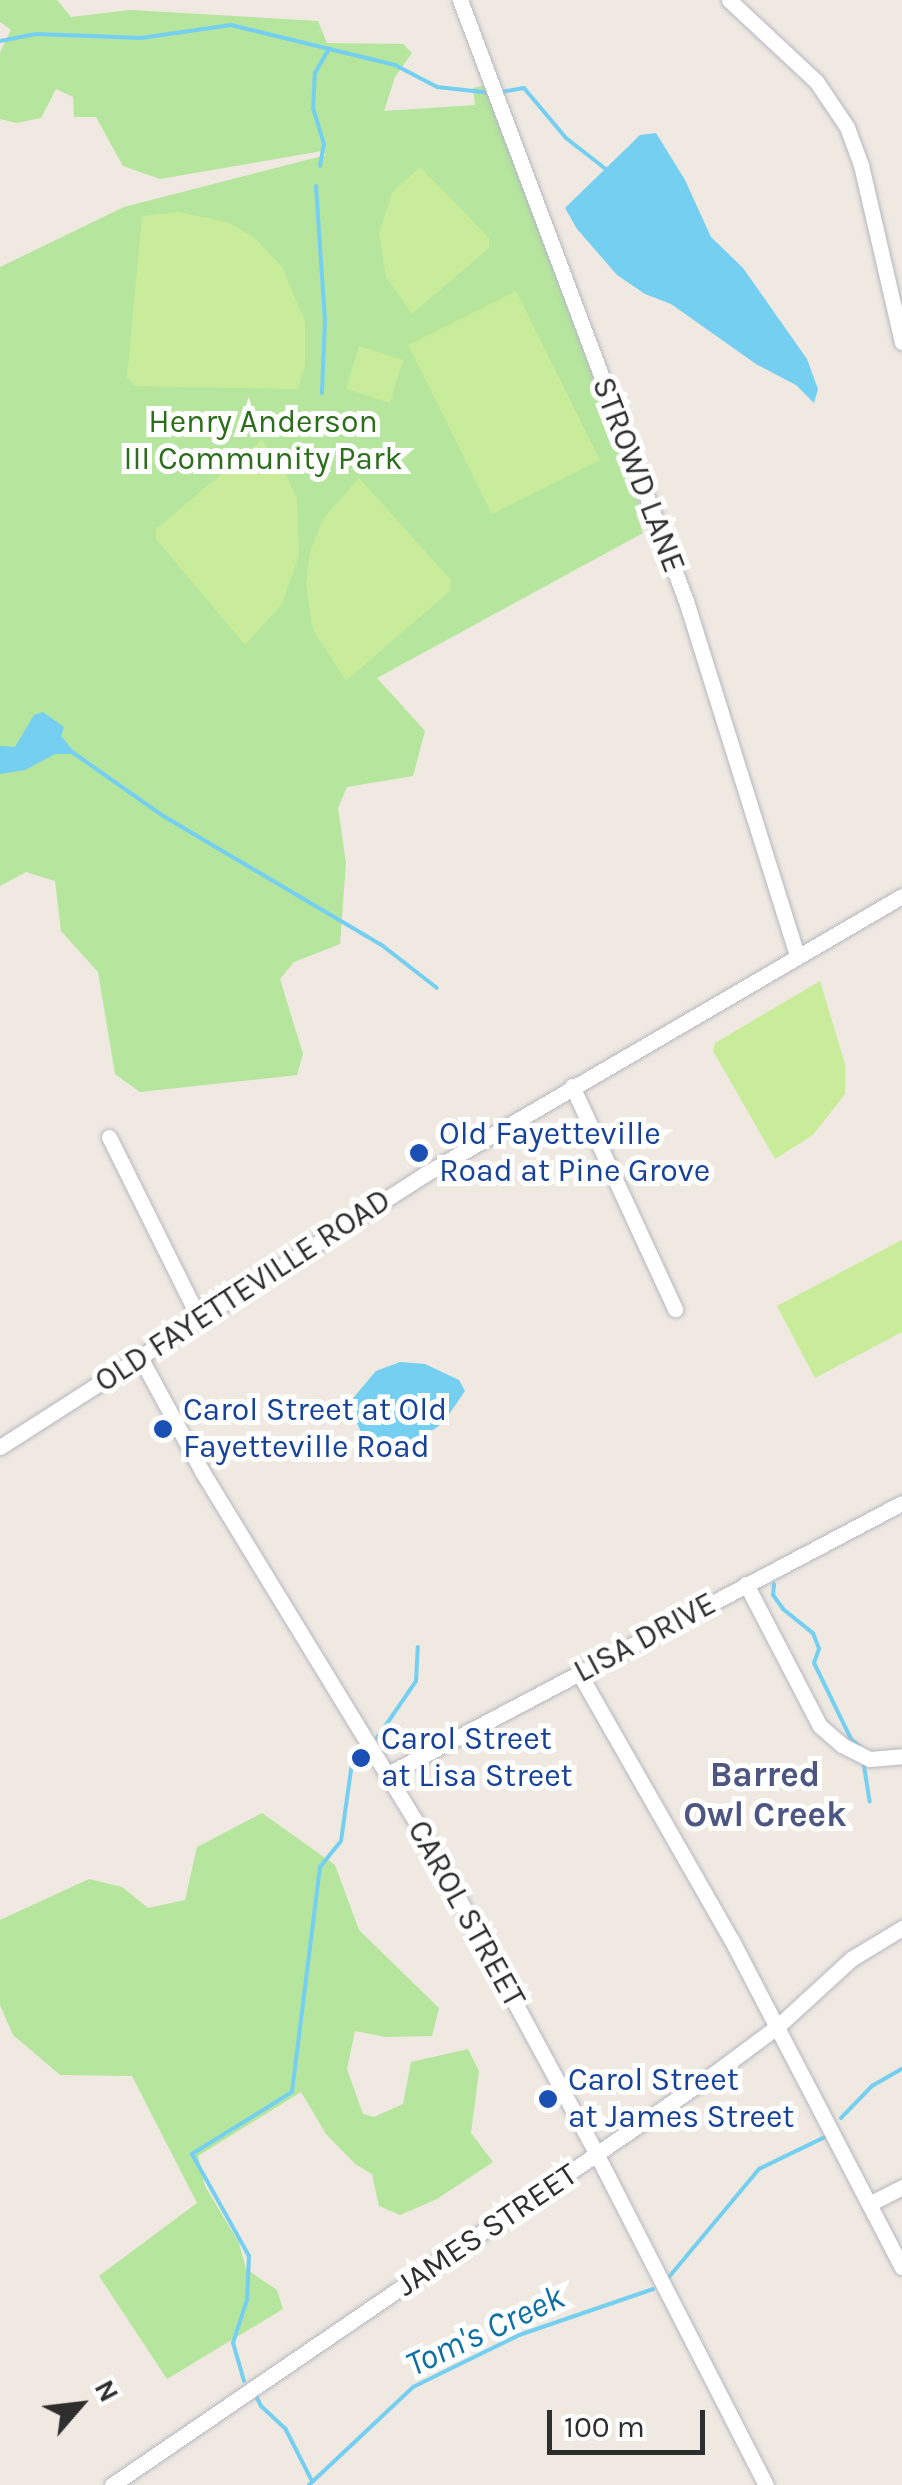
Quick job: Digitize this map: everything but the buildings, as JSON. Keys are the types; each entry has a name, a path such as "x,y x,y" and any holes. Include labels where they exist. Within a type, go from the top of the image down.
{"street":[{"name":"STROWD LANE","path":"460,0 686,601 797,956"},
{"path":"730,0 816,81 847,126 902,342"},
{"name":"OLD FAYETTEVILLE ROAD","path":"0,1447 572,1086 902,896"},
{"path":"572,1086 675,1309"},
{"path":"109,1137 199,1318"},
{"name":"CAROL STREET","path":"140,1357 203,1473 388,1774 597,2155 766,2485"},
{"name":"LISA DRIVE","path":"388,1774 902,1502"},
{"path":"746,1584 820,1726 842,1746 870,1759 902,1756"},
{"path":"579,1673 778,2026 902,2266"},
{"name":"JAMES STREET","path":"112,2485 597,2155 778,2026 851,1958 902,1928"},
{"path":"872,2204 902,2187"}],"green space":[{"name":"Henry Anderson III Community Park","path":"0,0 57,0 71,17 130,10 318,21 327,43 403,44 412,53 395,77 384,111 475,105 473,88 486,85 643,514 636,514 643,533 377,678 425,731 413,776 347,787 338,808 346,863 340,944 294,962 280,979 303,1054 297,1075 140,1092 115,1074 98,972 61,931 55,881 26,872 0,886 0,267 124,207 326,155 322,151 160,179 123,166 96,117 74,117 73,97 56,89 41,118 16,123 0,119 0,52 11,30 0,22"},
{"path":"420,167 489,238 489,248 412,314 386,277 379,234 392,193"},
{"path":"179,212 230,223 257,240 282,267 305,321 305,366 298,389 135,386 127,377 142,216"},
{"path":"516,291 600,460 492,514 408,345"},
{"path":"359,346 403,360 390,403 346,389"},
{"path":"262,440 285,472 297,499 299,556 282,604 245,645 156,539 156,529"},
{"path":"359,478 451,580 450,591 346,681 313,630 306,584 310,552 323,519"},
{"path":"820,981 845,1064 845,1094 813,1135 775,1159 713,1051 715,1043"},
{"path":"902,1240 902,1332 815,1378 777,1306"},
{"path":"262,1813 335,1865 359,1930 439,2008 432,2036 386,2037 355,2031 347,2069 363,2114 374,2117 403,2104 411,2062 468,2049 479,2071 471,2133 493,2162 437,2199 400,2215 379,2206 372,2174 355,2164 326,2134 301,2092 198,2156 205,2186 239,2243 246,2269 277,2290 283,2309 167,2379 99,2276 197,2203 132,2076 60,2075 13,2035 0,2005 0,1920 89,1879 122,1887 148,1908 185,1900 197,1847"}],"water":[{"path":"656,133 685,180 711,237 743,268 807,359 818,389 814,403 796,385 756,364 671,304 645,294 617,275 577,229 565,208 640,135"},
{"path":"43,712 64,727 61,736 76,754 55,754 25,770 0,774 0,746 15,747 34,715"},
{"path":"400,1362 425,1364 459,1380 465,1391 443,1423 420,1439 385,1446 362,1434 348,1404 376,1371"}],"waterway":[{"path":"0,41 37,34 141,38 231,25 395,65 437,87 492,93"},
{"path":"320,166 324,144 313,109 315,73 329,49"},
{"path":"501,92 524,88 566,138 607,170"},
{"path":"316,186 325,320 322,393"},
{"path":"72,752 165,817 383,946 437,988"},
{"path":"774,1584 773,1595 783,1609 813,1633 819,1649 814,1663 851,1739 859,1746"},
{"path":"377,1738 416,1681 418,1647"},
{"path":"244,2381 233,2343 247,2300 249,2256 192,2154 292,2092 320,1867 341,1841 352,1763 363,1750"},
{"path":"864,1766 870,1802"},
{"name":"Tom's Creek","path":"841,2118 872,2086 902,2069"},
{"name":"Tom's Creek","path":"669,2277 759,2169 825,2137"},
{"name":"Tom's Creek","path":"309,2485 413,2387 519,2335 653,2289"},
{"path":"256,2396 261,2406 285,2428 312,2481"}],"place":[{"name":"Old Fayetteville Road at Pine Grove","path":"419,1153"},
{"name":"Carol Street at Old Fayetteville Road","path":"163,1429"},
{"name":"Carol Street at Lisa Street","path":"361,1758"},
{"name":"Carol Street at James Street","path":"548,2099"}],"district":[{"name":"Barred Owl Creek","path":"765,1795"}]}
